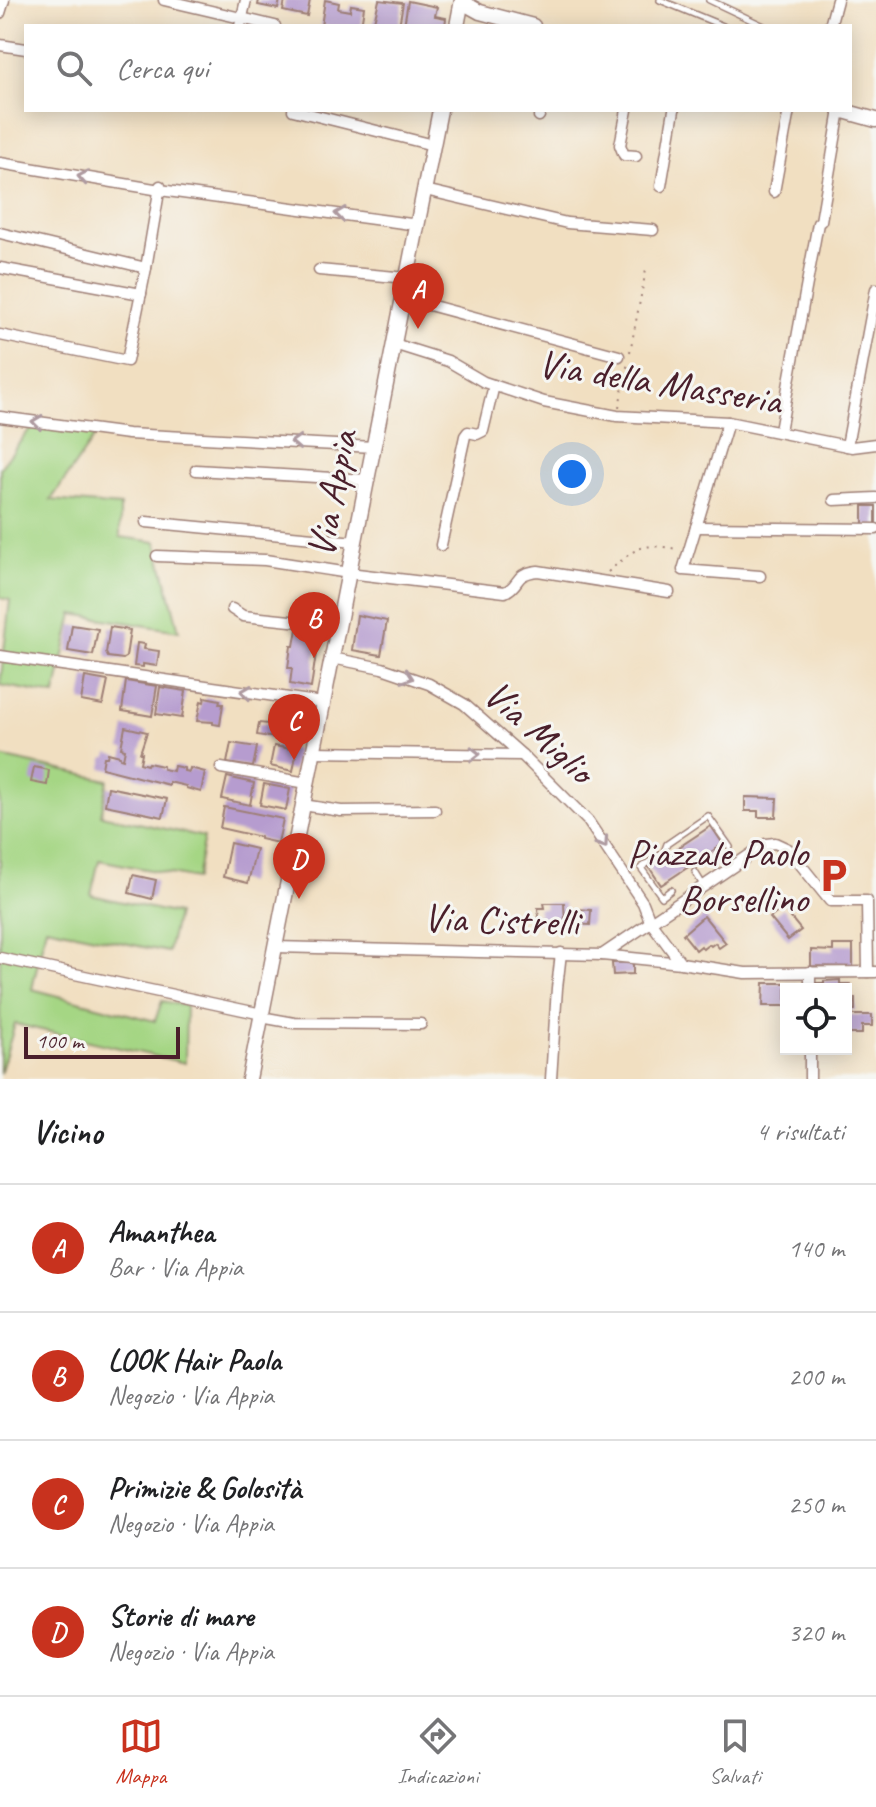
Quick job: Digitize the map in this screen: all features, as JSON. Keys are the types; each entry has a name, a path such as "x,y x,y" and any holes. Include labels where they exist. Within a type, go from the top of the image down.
{"main road":[{"path":"457,24 458,1 480,12 525,24"},
{"name":"Via Appia","path":"249,1079 440,112"},
{"path":"847,112 876,120"}],"street":[{"path":"0,13 4,0"},
{"path":"164,0 241,22 246,0"},
{"path":"831,24 837,0"},
{"path":"0,45 24,49"},
{"path":"301,112 433,145"},
{"path":"627,112 620,145 624,155 636,156"},
{"path":"661,186 674,112"},
{"path":"774,192 789,112"},
{"path":"780,431 840,112"},
{"path":"0,163 418,225"},
{"path":"0,335 127,361 160,188"},
{"path":"425,190 567,223 653,230"},
{"path":"0,233 146,268"},
{"path":"0,268 141,294"},
{"path":"319,270 407,278"},
{"path":"847,446 876,289"},
{"path":"403,298 619,356"},
{"name":"Via della Masseria","path":"394,344 448,361 484,382 544,402 617,416 728,422 847,446 876,444"},
{"path":"441,545 465,436 468,432 477,434 483,431 494,385"},
{"path":"0,417 128,434 374,447"},
{"path":"728,422 683,570 760,576"},
{"path":"196,470 367,480"},
{"path":"834,500 876,498"},
{"path":"146,522 355,542"},
{"path":"696,527 876,529"},
{"path":"157,556 265,560 505,592 512,589 518,577 526,572 538,571 669,592"},
{"path":"232,609 243,616 338,626"},
{"path":"0,656 323,703"},
{"name":"Via Miglio","path":"332,658 382,668 429,684 464,704 522,755 588,821 643,903 650,921 681,963"},
{"path":"313,752 522,755"},
{"path":"221,768 307,783"},
{"path":"303,805 341,811 435,810"},
{"path":"602,955 766,844 775,843 788,849 830,901 867,901 872,972"},
{"name":"Via Cistrelli","path":"275,947 602,955 745,973 872,972"},
{"path":"551,1079 561,953"},
{"path":"0,958 294,1023 421,1024"},
{"path":"810,972 810,983"},
{"path":"810,1055 810,1079"}],"lane":[{"path":"660,0 718,24"},
{"path":"709,0 760,24"},
{"path":"667,910 662,897 641,868 664,852 667,844 708,816 730,847"},
{"path":"695,872 703,886"},
{"path":"662,897 671,890"}],"path":[{"path":"617,416 646,270"},
{"path":"598,580 633,551 644,546 689,551"}],"green space":[{"path":"33,425 97,433 51,500 120,506 120,537 156,542 179,631 73,614 55,695 0,685 10,600 0,598 0,468"},
{"path":"0,757 108,780 101,815 204,837 196,879 99,860 91,895 177,914 168,952 46,927 32,989 155,1021 162,1001 186,1006 185,1063 15,1024 0,1074"}],"building":[{"path":"259,0 280,0 278,9 258,5"},
{"path":"285,0 310,0 307,16 283,11"},
{"path":"325,0 339,3 338,9 350,11 351,5 364,7 361,24 321,24"},
{"path":"379,0 403,3 399,24 373,24"},
{"path":"408,1 437,7 435,16 446,18 445,24 404,24"},
{"path":"863,506 876,506 876,526 863,526"},
{"path":"357,615 387,621 381,655 352,650"},
{"path":"72,625 98,629 93,655 68,651"},
{"path":"110,627 130,630 126,657 123,659 108,657 106,653"},
{"path":"297,629 319,633 311,688 290,684 292,668 288,668"},
{"path":"137,643 145,644 144,649 159,651 157,666 134,666"},
{"path":"85,677 108,681 103,705 81,701"},
{"path":"126,681 157,686 152,716 122,711"},
{"path":"160,687 186,691 182,718 156,714"},
{"path":"205,697 220,700 219,704 223,704 220,725 197,721 201,701 204,702"},
{"path":"270,712 299,717 295,741 257,735 259,723 268,724"},
{"path":"125,727 147,732 140,763 163,766 163,769 173,771 174,766 189,772 190,768 205,772 201,792 102,768 108,753 123,759 125,749 121,748"},
{"path":"231,743 257,747 253,767 227,763"},
{"path":"274,746 297,750 293,771 270,766"},
{"path":"34,767 49,770 47,785 31,782"},
{"path":"227,777 254,783 250,805 222,799"},
{"path":"264,784 290,789 286,810 260,805"},
{"path":"108,787 167,799 163,817 105,805"},
{"path":"745,797 777,798 776,817 758,817 758,811 745,811"},
{"path":"224,807 283,819 278,843 220,828"},
{"path":"711,826 723,844 661,885 649,867"},
{"path":"230,843 256,849 248,883 223,877"},
{"path":"133,875 156,880 152,899 129,893"},
{"path":"544,903 564,903 565,923 539,920 538,908 545,908"},
{"path":"783,908 801,930 788,940 770,918"},
{"path":"576,909 591,910 590,925 575,924"},
{"path":"704,916 726,943 719,948 715,943 696,950 683,934"},
{"path":"833,945 853,945 853,967 811,966 811,950 833,951"},
{"path":"633,962 633,974 613,975 612,963"},
{"path":"764,983 780,983 780,1006 763,1006"},
{"path":"852,1015 872,1015 872,1026 862,1026 862,1034 852,1034"}],"place":[{"name":"Amanthea","path":"418,329"},
{"name":"LOOK Hair Paola","path":"314,658"},
{"name":"Primizie & Golosità","path":"294,760"},
{"name":"Piazzale Paolo Borsellino","path":"834,876"},
{"name":"Storie di mare","path":"299,899"}]}
